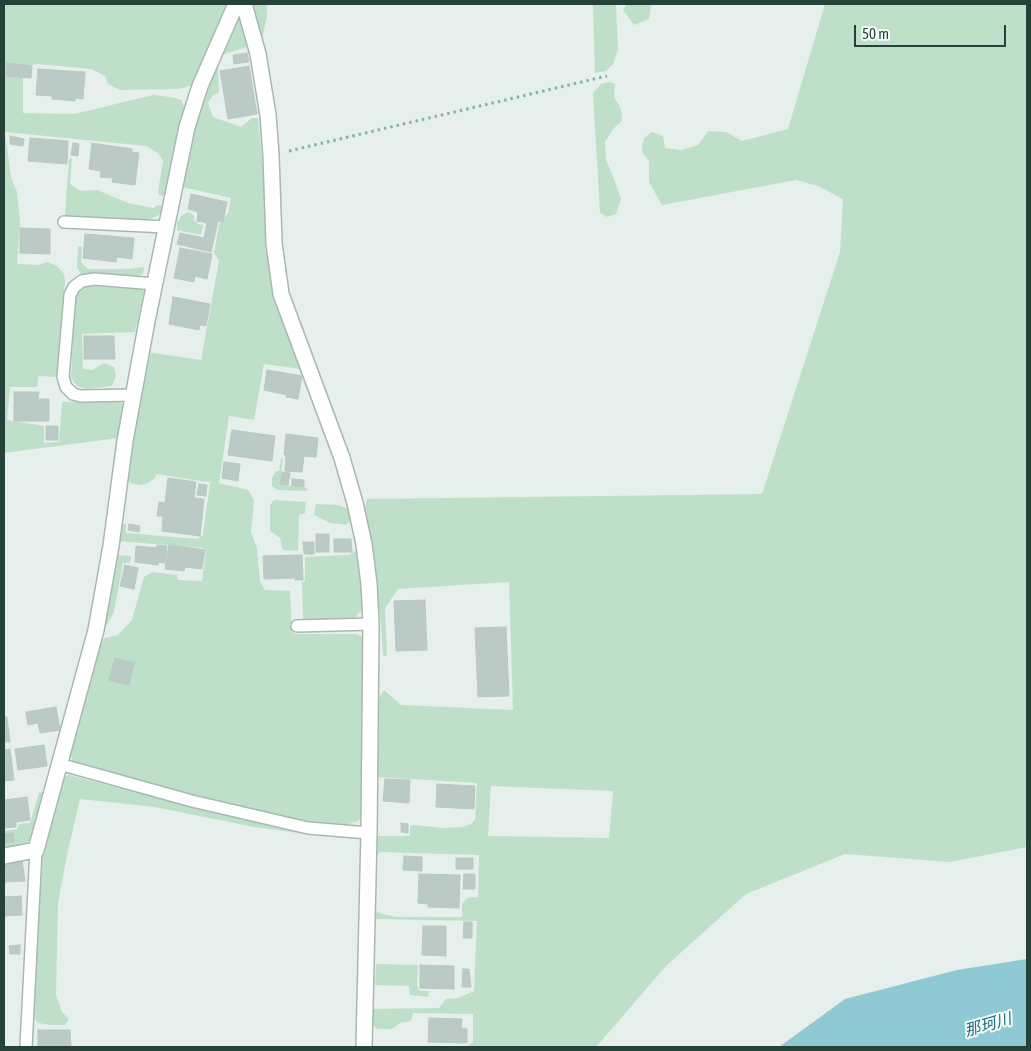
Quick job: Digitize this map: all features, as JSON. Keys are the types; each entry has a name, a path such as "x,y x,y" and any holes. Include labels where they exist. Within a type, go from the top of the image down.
{"street":[{"path":"4,856 36,850 96,630 111,546 126,441 154,284 187,127 200,86 236,4"},
{"path":"244,4 258,54 268,115 274,243 280,294 339,449 355,503 364,544 369,584 371,624 369,832 364,1047"}],"lane":[{"path":"64,222 166,227"},
{"path":"134,395 82,396 73,394 66,387 63,377 70,295 74,287 82,281 94,279 154,284"},
{"path":"297,626 371,624"},
{"path":"59,764 192,801 308,828 369,832"},
{"path":"26,1047 36,850"}],"path":[{"path":"271,155 607,76"}],"green space":[{"path":"4,4 267,4 267,16 263,35 250,46 206,60 193,85 178,89 120,90 108,84 105,76 91,69 38,64 23,67 23,113 74,114 153,95 181,100 185,108 166,193 163,196 159,195 158,192 163,161 158,153 146,146 5,132 11,177 17,192 20,222 17,264 38,265 48,262 57,266 64,274 65,282 58,377 39,376 37,387 10,387 7,420 44,426 44,443 59,442 62,402 120,401 124,406 118,438 4,453"},
{"path":"593,4 616,4 618,50 613,64 606,71 595,73"},
{"path":"627,4 650,4 649,19 634,25 623,10"},
{"path":"825,4 1027,4 1027,847 950,862 845,854 746,894 666,966 596,1047 458,1047 467,1046 473,1042 473,1014 413,1013 411,1021 400,1023 392,1029 377,1029 372,1023 373,1009 439,1008 446,999 458,998 474,991 477,921 376,919 376,912 395,917 462,917 462,904 467,898 478,897 479,855 381,852 375,855 376,836 410,836 410,826 413,825 445,828 462,827 471,824 475,820 477,783 377,777 378,700 384,690 401,705 513,710 509,582 398,589 385,608 387,656 383,655 380,613 377,609 364,513 367,499 762,494 840,252 843,199 818,186 796,180 662,205 649,182 649,161 642,152 642,146 644,138 652,132 663,136 665,148 681,150 698,145 708,131 726,132 742,141 788,129","holes":["491,786 613,791 609,838 488,836"]},
{"path":"218,66 219,93 213,95 208,103 213,117 241,127 252,118 258,118 277,303 301,369 264,364 254,420 229,416 219,483 248,490 254,500 251,532 257,548 260,581 265,590 290,591 292,631 294,634 356,634 363,637 366,647 363,816 358,821 346,825 319,824 191,796 73,762 70,755 78,717 99,642 105,638 118,635 132,620 144,577 153,572 177,575 178,580 202,581 206,551 203,548 118,541 121,524 126,524 126,533 197,539 203,535 210,483 214,483 156,474 155,478 148,483 140,485 132,484 128,480 127,474 147,352 201,360 219,261 214,253 219,224 228,213 231,198 182,187 196,119 213,67"},
{"path":"609,82 615,84 614,97 621,109 622,121 613,129 605,142 606,160 621,199 616,214 607,217 600,213 593,93 601,84"},
{"path":"72,158 70,184 80,191 97,190 128,203 153,208 158,205 162,206 161,213 156,217 146,220 69,217 65,214 69,159"},
{"path":"188,212 194,215 194,220 198,224 203,225 201,235 177,230 177,223 181,216"},
{"path":"78,246 82,247 81,262 88,269 144,267 143,274 137,276 81,274 77,267"},
{"path":"87,284 141,287 144,292 135,332 82,334 83,369 92,370 104,363 114,367 116,376 112,386 87,389 77,386 71,378 75,297"},
{"path":"283,458 280,484 307,488 307,491 278,490 272,486 272,478 276,471 279,471 281,459"},
{"path":"274,500 306,502 305,513 299,515 298,551 283,550 280,538 270,531 270,505"},
{"path":"316,504 339,505 348,509 350,521 347,525 330,523 314,515"},
{"path":"355,551 359,552 363,608 356,617 303,620 302,582 305,581 305,557 349,555"},
{"path":"117,555 131,556 130,563 123,563 114,612 107,625 102,625"},
{"path":"69,775 299,833 254,827 155,807 80,799 58,903 56,995 62,1012 69,1019 65,1025 51,1025 38,1023 32,1015 40,852 53,800 59,794 63,777"},
{"path":"44,792 30,840 23,846 4,849 4,831 17,829 19,824 30,823 39,793"},
{"path":"376,964 418,965 417,986 420,991 429,991 428,997 410,995 409,986 375,985"}],"water":[{"name":"那珂川","path":"1027,959 1027,1047 779,1047 845,999 957,970"}],"building":[{"path":"247,53 249,62 234,64 233,55"},
{"path":"7,63 32,66 31,78 6,76"},
{"path":"249,66 257,114 228,119 220,71"},
{"path":"38,69 85,72 83,99 75,98 75,101 52,99 52,96 36,95"},
{"path":"10,136 24,139 23,146 10,144"},
{"path":"30,138 68,141 67,164 28,161"},
{"path":"73,143 79,144 78,156 71,155"},
{"path":"92,143 132,149 132,152 139,153 135,185 112,182 113,178 100,177 101,171 89,169"},
{"path":"191,194 227,202 223,222 218,221 211,252 177,244 180,233 204,238 207,223 197,221 198,212 188,209"},
{"path":"20,228 50,229 50,254 20,253"},
{"path":"85,234 134,238 132,259 117,257 116,262 83,258"},
{"path":"180,248 212,254 207,279 195,276 194,282 174,278"},
{"path":"173,297 210,304 206,326 200,325 199,330 169,324"},
{"path":"84,336 114,336 115,359 84,359"},
{"path":"267,370 302,376 298,399 264,390"},
{"path":"14,392 39,392 38,399 49,399 49,421 14,421"},
{"path":"46,426 58,426 58,440 46,440"},
{"path":"232,430 275,436 272,461 228,455"},
{"path":"286,434 318,438 316,457 304,456 302,472 285,471"},
{"path":"224,462 240,464 238,481 222,478"},
{"path":"282,472 290,473 288,485 280,484"},
{"path":"168,478 196,482 194,498 204,499 200,536 162,531 163,516 157,516 159,502 165,503"},
{"path":"292,479 304,480 304,487 292,486"},
{"path":"199,484 207,485 206,496 197,495"},
{"path":"129,524 140,526 139,532 128,530"},
{"path":"316,534 329,534 329,552 316,552"},
{"path":"334,539 351,539 352,552 334,552"},
{"path":"303,542 314,542 314,554 304,554"},
{"path":"157,545 167,546 165,563 158,562 158,565 135,562 136,546 157,548"},
{"path":"169,545 205,550 202,569 185,567 184,571 165,569"},
{"path":"302,555 303,580 295,580 295,578 264,579 263,556"},
{"path":"125,565 138,568 134,589 120,586"},
{"path":"425,600 427,650 396,651 394,601"},
{"path":"506,627 509,696 478,697 475,628"},
{"path":"115,658 134,663 129,685 109,680"},
{"path":"56,707 60,730 40,733 38,723 28,725 26,712"},
{"path":"4,717 7,717 10,742 4,742"},
{"path":"44,745 47,766 18,770 15,749"},
{"path":"10,749 14,780 4,781 4,750"},
{"path":"385,779 410,780 409,803 383,801"},
{"path":"437,784 475,786 474,809 436,807"},
{"path":"27,797 30,820 16,822 16,827 4,828 4,800"},
{"path":"401,823 408,824 408,833 401,832"},
{"path":"13,833 14,842 5,843 4,834"},
{"path":"404,856 422,857 422,871 403,870"},
{"path":"456,858 473,858 473,869 456,869"},
{"path":"22,860 25,881 4,882 4,863"},
{"path":"419,874 460,875 459,908 428,907 428,904 418,903"},
{"path":"464,874 475,874 475,889 463,889"},
{"path":"21,896 22,915 4,916 4,897"},
{"path":"464,922 472,922 472,938 463,938"},
{"path":"423,926 446,926 446,956 422,955"},
{"path":"20,945 20,954 10,954 9,946"},
{"path":"420,965 454,966 454,989 420,988"},
{"path":"463,969 469,969 471,987 462,987"},
{"path":"429,1018 462,1019 461,1028 467,1029 467,1043 428,1042"},
{"path":"38,1030 70,1030 71,1047 38,1047"}]}
